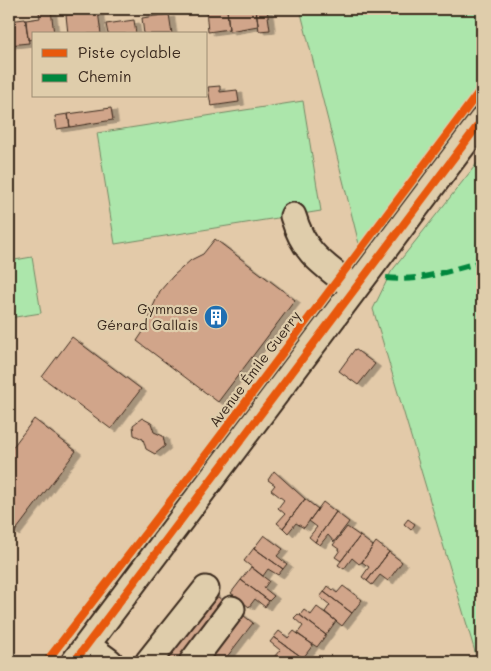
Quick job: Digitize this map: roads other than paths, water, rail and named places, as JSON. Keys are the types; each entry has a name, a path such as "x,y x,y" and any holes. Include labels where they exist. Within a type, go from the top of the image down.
{"street":[{"path":"110,662 80,654 482,120"},
{"path":"293,216 306,247 316,258 355,289"},
{"path":"148,662 206,588"},
{"path":"192,662 232,609"}],"place":[{"name":"Gymnase Gérard Gallais","path":"216,317"}]}
